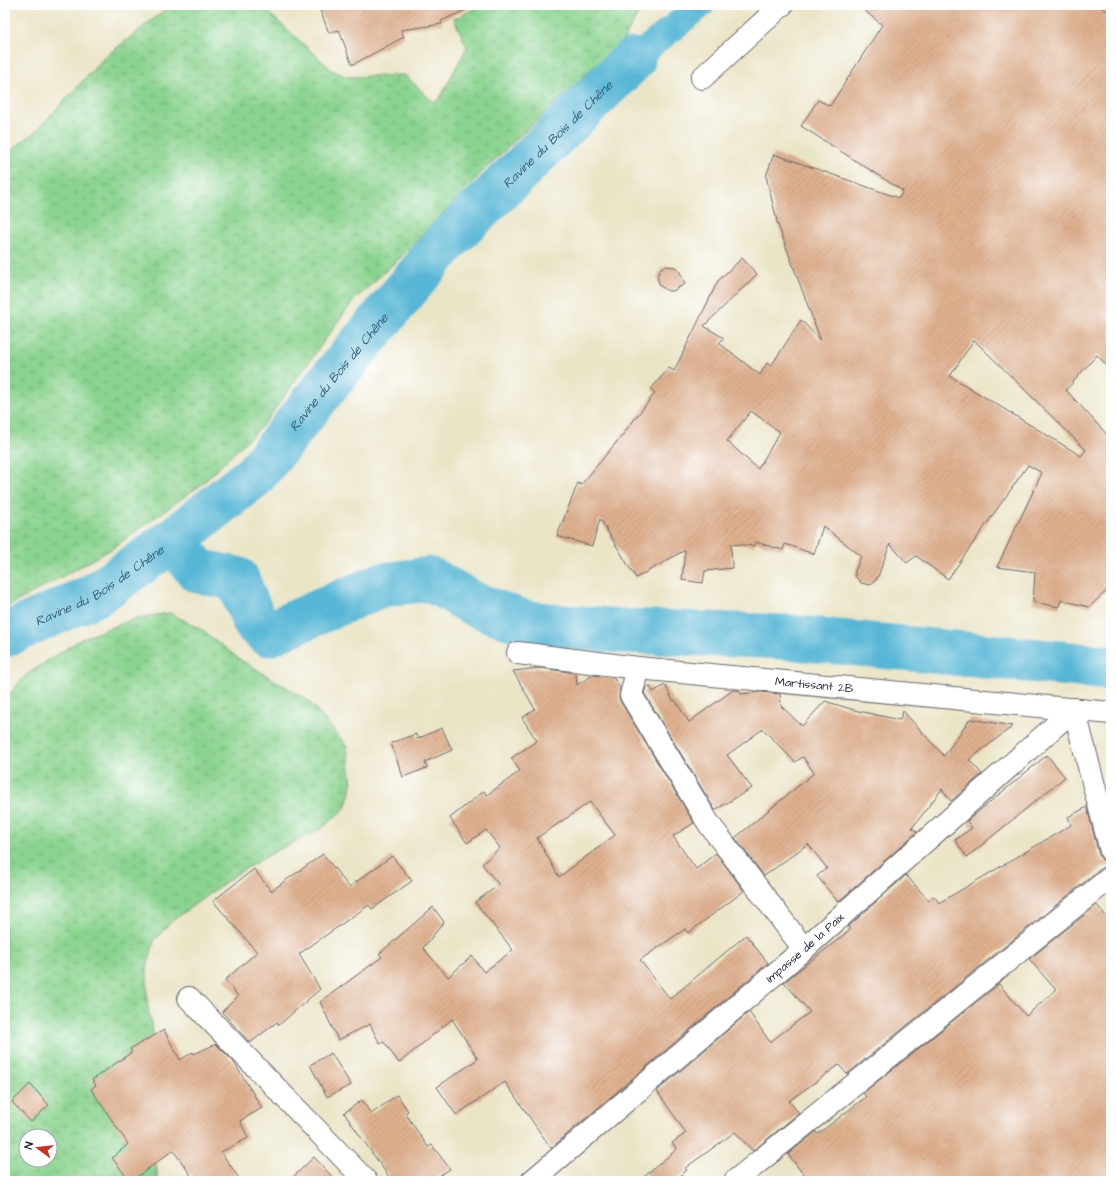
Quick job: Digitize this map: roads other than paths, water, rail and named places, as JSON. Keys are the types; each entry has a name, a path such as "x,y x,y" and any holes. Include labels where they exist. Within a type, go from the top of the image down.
{"street":[{"path":"702,78 782,5"},
{"name":"Martissant 2B","path":"518,653 638,668 1111,713"},
{"path":"638,668 631,695 709,824 804,949"},
{"path":"1074,709 1111,851"},
{"name":"Impasse de la Paix","path":"532,1181 804,949 1074,709"},
{"path":"736,1181 1111,877"},
{"path":"189,998 366,1181"}],"waterway":[{"path":"633,60 701,5"},
{"name":"Ravine du Bois de Chêne","path":"5,635 95,595 173,540 255,475 329,382 445,243 633,60"},
{"path":"173,540 198,571 237,579 255,623 268,634 381,585 430,579 476,605 523,622 561,627 786,637 1111,668"}]}
